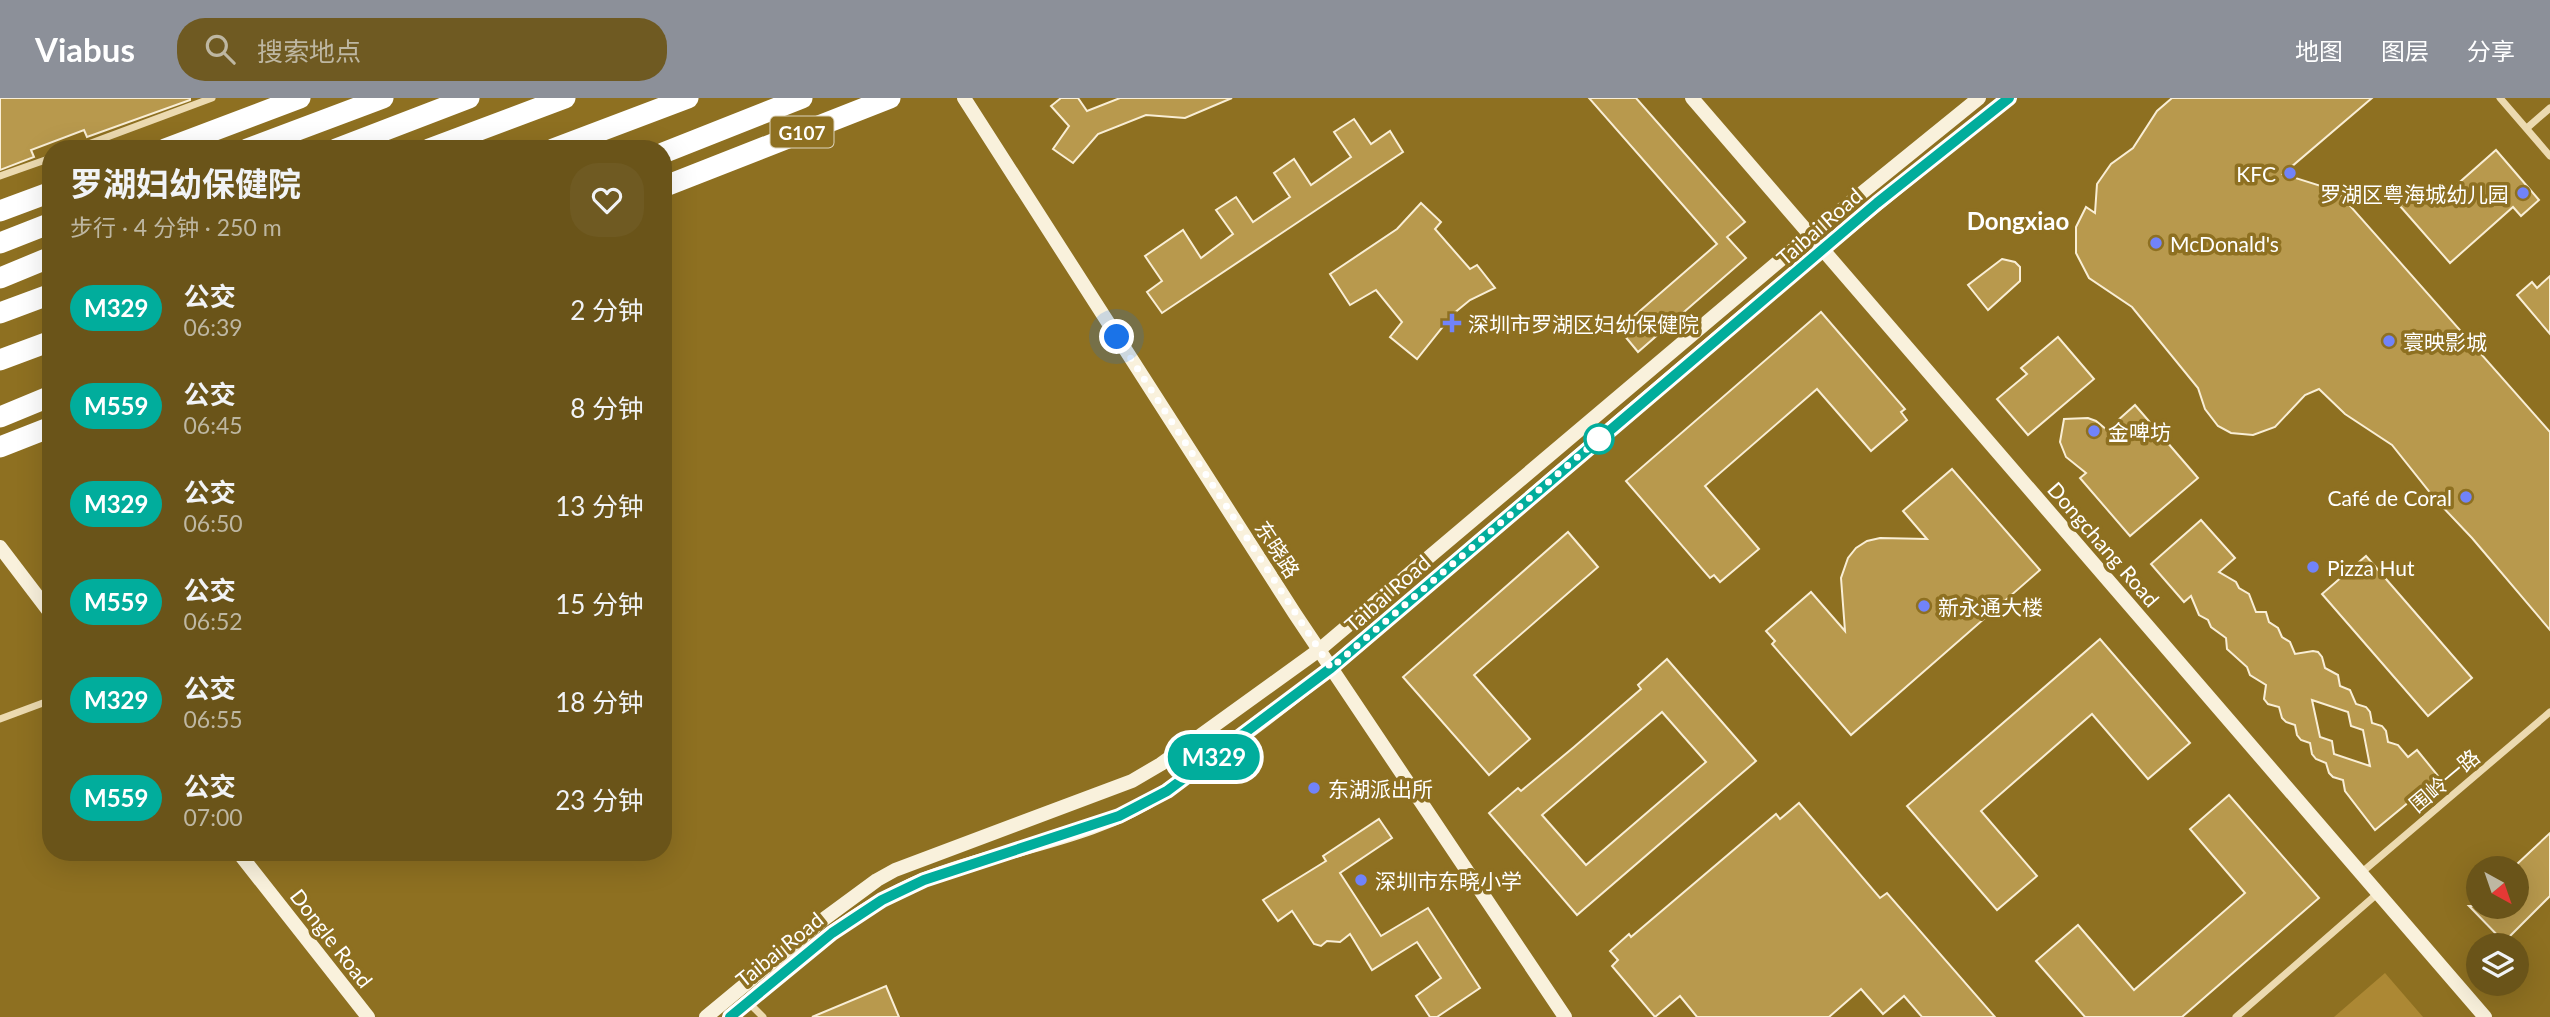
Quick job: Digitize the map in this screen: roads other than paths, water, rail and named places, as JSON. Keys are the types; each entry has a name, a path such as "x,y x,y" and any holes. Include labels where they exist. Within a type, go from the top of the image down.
{"highway":[{"path":"189,140 300,98"},
{"path":"271,140 383,98"},
{"path":"359,140 469,98"},
{"path":"453,140 565,98"},
{"path":"577,140 688,98"},
{"path":"672,149 802,98"},
{"name":"G107","path":"672,183 890,98"},
{"path":"0,211 42,195"},
{"path":"0,243 42,227"},
{"path":"0,278 42,261"},
{"path":"0,313 42,297"},
{"path":"0,360 42,344"},
{"path":"0,416 42,400"},
{"path":"0,447 42,431"}],"main road":[{"name":"东晓路","path":"964,98 1319,650 1565,1017"},
{"name":"Dongchang Road","path":"1692,98 2485,1017"},
{"name":"Taibai Road","path":"706,1017 824,919 877,880 895,870 1132,781 1161,764 1319,650 1810,235 1979,98"},
{"name":"Taibai Road","path":"730,1017 850,919 882,900 924,880 1104,822 1156,798 1331,668 1877,203 2009,98"},
{"path":"0,547 42,602"},
{"name":"Dongle Road","path":"245,861 368,1017"}],"street":[{"path":"99,140 212,98"},
{"path":"2500,98 2550,156"},
{"path":"2527,128 2550,108"},
{"path":"0,176 42,161"},
{"path":"0,719 42,703"},
{"name":"围岭一路","path":"2360,874 2550,712"},
{"path":"2236,1017 2377,894"},
{"path":"747,1002 763,1017"}],"place":[{"name":"KFC","path":"2290,173"},
{"name":"罗湖区粤海城幼儿园","path":"2523,193"},
{"name":"McDonald's","path":"2156,243"},
{"name":"深圳市罗湖区妇幼保健院","path":"1452,323"},
{"name":"寰映影城","path":"2389,341"},
{"name":"金啤坊","path":"2094,431"},
{"name":"Café de Coral","path":"2466,497"},
{"name":"Pizza Hut","path":"2313,567"},
{"name":"新永通大楼","path":"1924,606"},
{"name":"东湖派出所","path":"1314,788"},
{"name":"深圳市东晓小学","path":"1361,880"}],"district":[{"name":"Dongxiao","path":"2018,220"}]}
